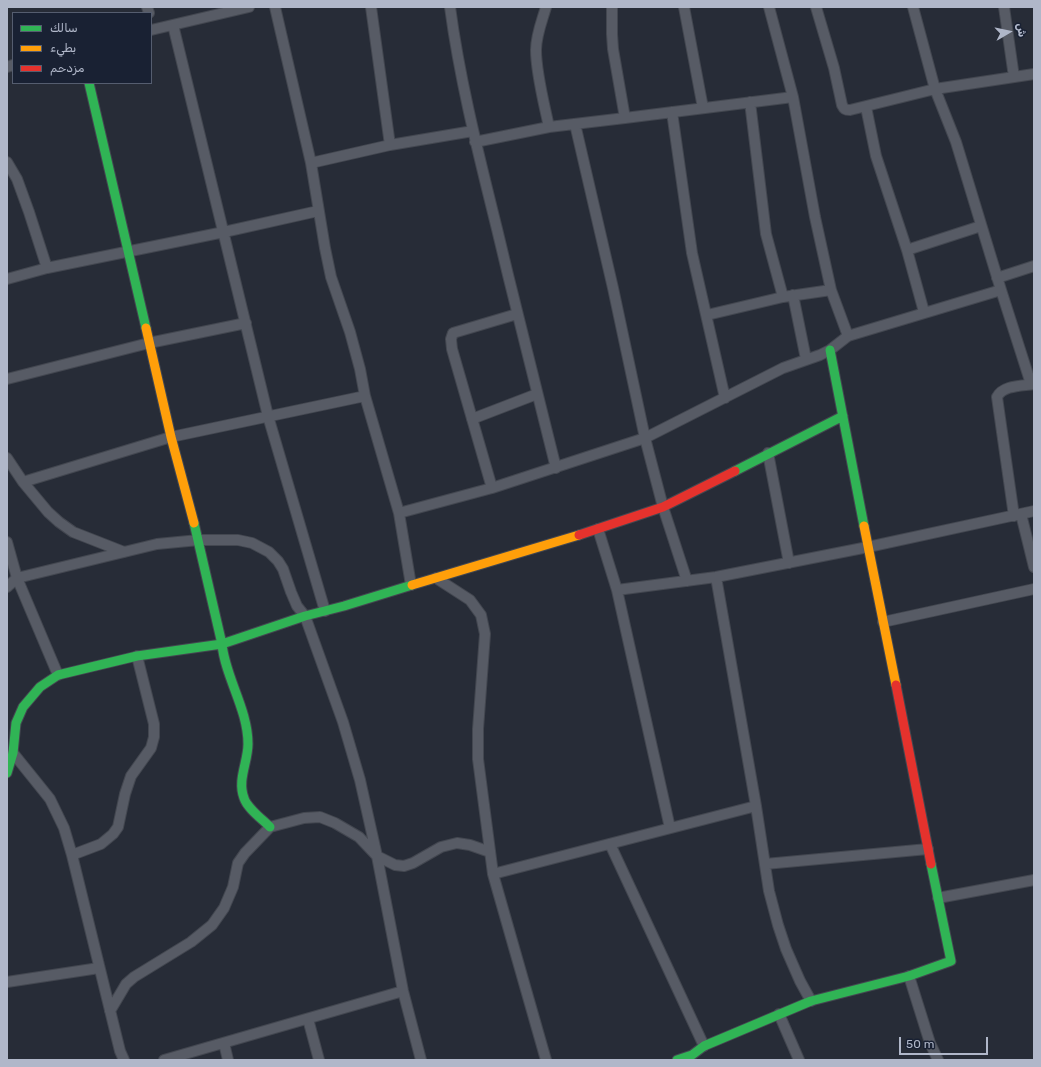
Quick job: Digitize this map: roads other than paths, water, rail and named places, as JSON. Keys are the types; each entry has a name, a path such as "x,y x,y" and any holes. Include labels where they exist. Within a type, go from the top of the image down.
{"street":[{"path":"152,27 173,25 249,7"},
{"path":"275,7 311,163 318,210 331,277 352,340 360,369 365,396 399,513 412,585"},
{"path":"371,7 390,145"},
{"path":"450,7 475,142 556,468"},
{"path":"546,7 538,35 536,49 537,65 549,127"},
{"path":"612,7 613,49 625,118"},
{"path":"684,7 703,108"},
{"path":"769,7 793,97 815,217 831,290 848,336"},
{"path":"816,7 834,68 842,105 846,110 866,107 935,90 1034,74"},
{"path":"913,7 935,90 956,142 997,278 1032,384 1006,389 999,393 997,397 1017,515 1034,567"},
{"path":"1004,7 1014,77"},
{"path":"173,25 268,416 325,611"},
{"path":"89,84 171,437 199,540 222,644 223,655 239,699 246,726 248,744 241,788 244,799 270,827"},
{"path":"475,142 549,127 793,97"},
{"path":"750,102 766,234 788,296 806,359"},
{"path":"866,107 876,156 907,250 924,312"},
{"path":"672,112 692,253 725,398"},
{"path":"575,124 614,288 645,438 663,507 687,581"},
{"path":"311,163 390,145 473,131"},
{"path":"7,162 10,179 29,212 47,268"},
{"path":"7,279 47,268 224,232 318,210"},
{"path":"907,250 981,226"},
{"path":"997,278 1034,266"},
{"path":"706,316 788,296 831,290"},
{"path":"399,513 492,488 645,438 783,368 830,350 848,336 1001,290"},
{"path":"492,488 452,348 451,339 453,333 517,314"},
{"path":"7,379 149,343 246,323"},
{"path":"677,1060 692,1055 704,1046 811,1001 909,976 951,961 830,350"},
{"path":"472,419 537,394"},
{"path":"23,482 171,437 365,396"},
{"path":"7,773 13,753 16,723 23,707 40,688 58,675 137,656 222,644 305,616 344,606 598,529 663,507 843,416"},
{"path":"768,453 789,563"},
{"path":"7,458 23,482 48,512 59,522 73,532 124,552"},
{"path":"617,590 687,581 789,563 1034,511"},
{"path":"598,529 617,590 670,828"},
{"path":"7,587 17,578 157,544 199,540 238,540 252,543 268,552 278,561 283,569 297,606 305,616 343,722 360,780 377,856 403,991 421,1060"},
{"path":"7,542 17,578 58,675"},
{"path":"716,576 756,806 769,891 786,949 800,981 811,1001"},
{"path":"436,578 470,600 481,614 485,634 478,729 478,760 493,874 546,1060"},
{"path":"883,622 1034,589"},
{"path":"72,855 101,844 113,834 118,827 125,794 131,776 150,748 154,737 154,724 137,656"},
{"path":"13,753 50,799 64,828 120,1051 124,1060"},
{"path":"493,874 756,806"},
{"path":"110,1011 121,991 130,980 191,942 212,925 224,908 234,887 238,863 245,853 270,827 304,818 320,817 335,823 359,837 377,856 395,865 404,866 413,863 441,847 457,843 470,845 490,852"},
{"path":"610,844 704,1046"},
{"path":"765,864 928,849"},
{"path":"938,898 1034,880"},
{"path":"7,981 99,968"},
{"path":"909,976 930,1043 938,1060"},
{"path":"164,1060 403,991"},
{"path":"779,1014 799,1060"},
{"path":"308,1019 319,1060"},
{"path":"224,1043 228,1060"}]}
